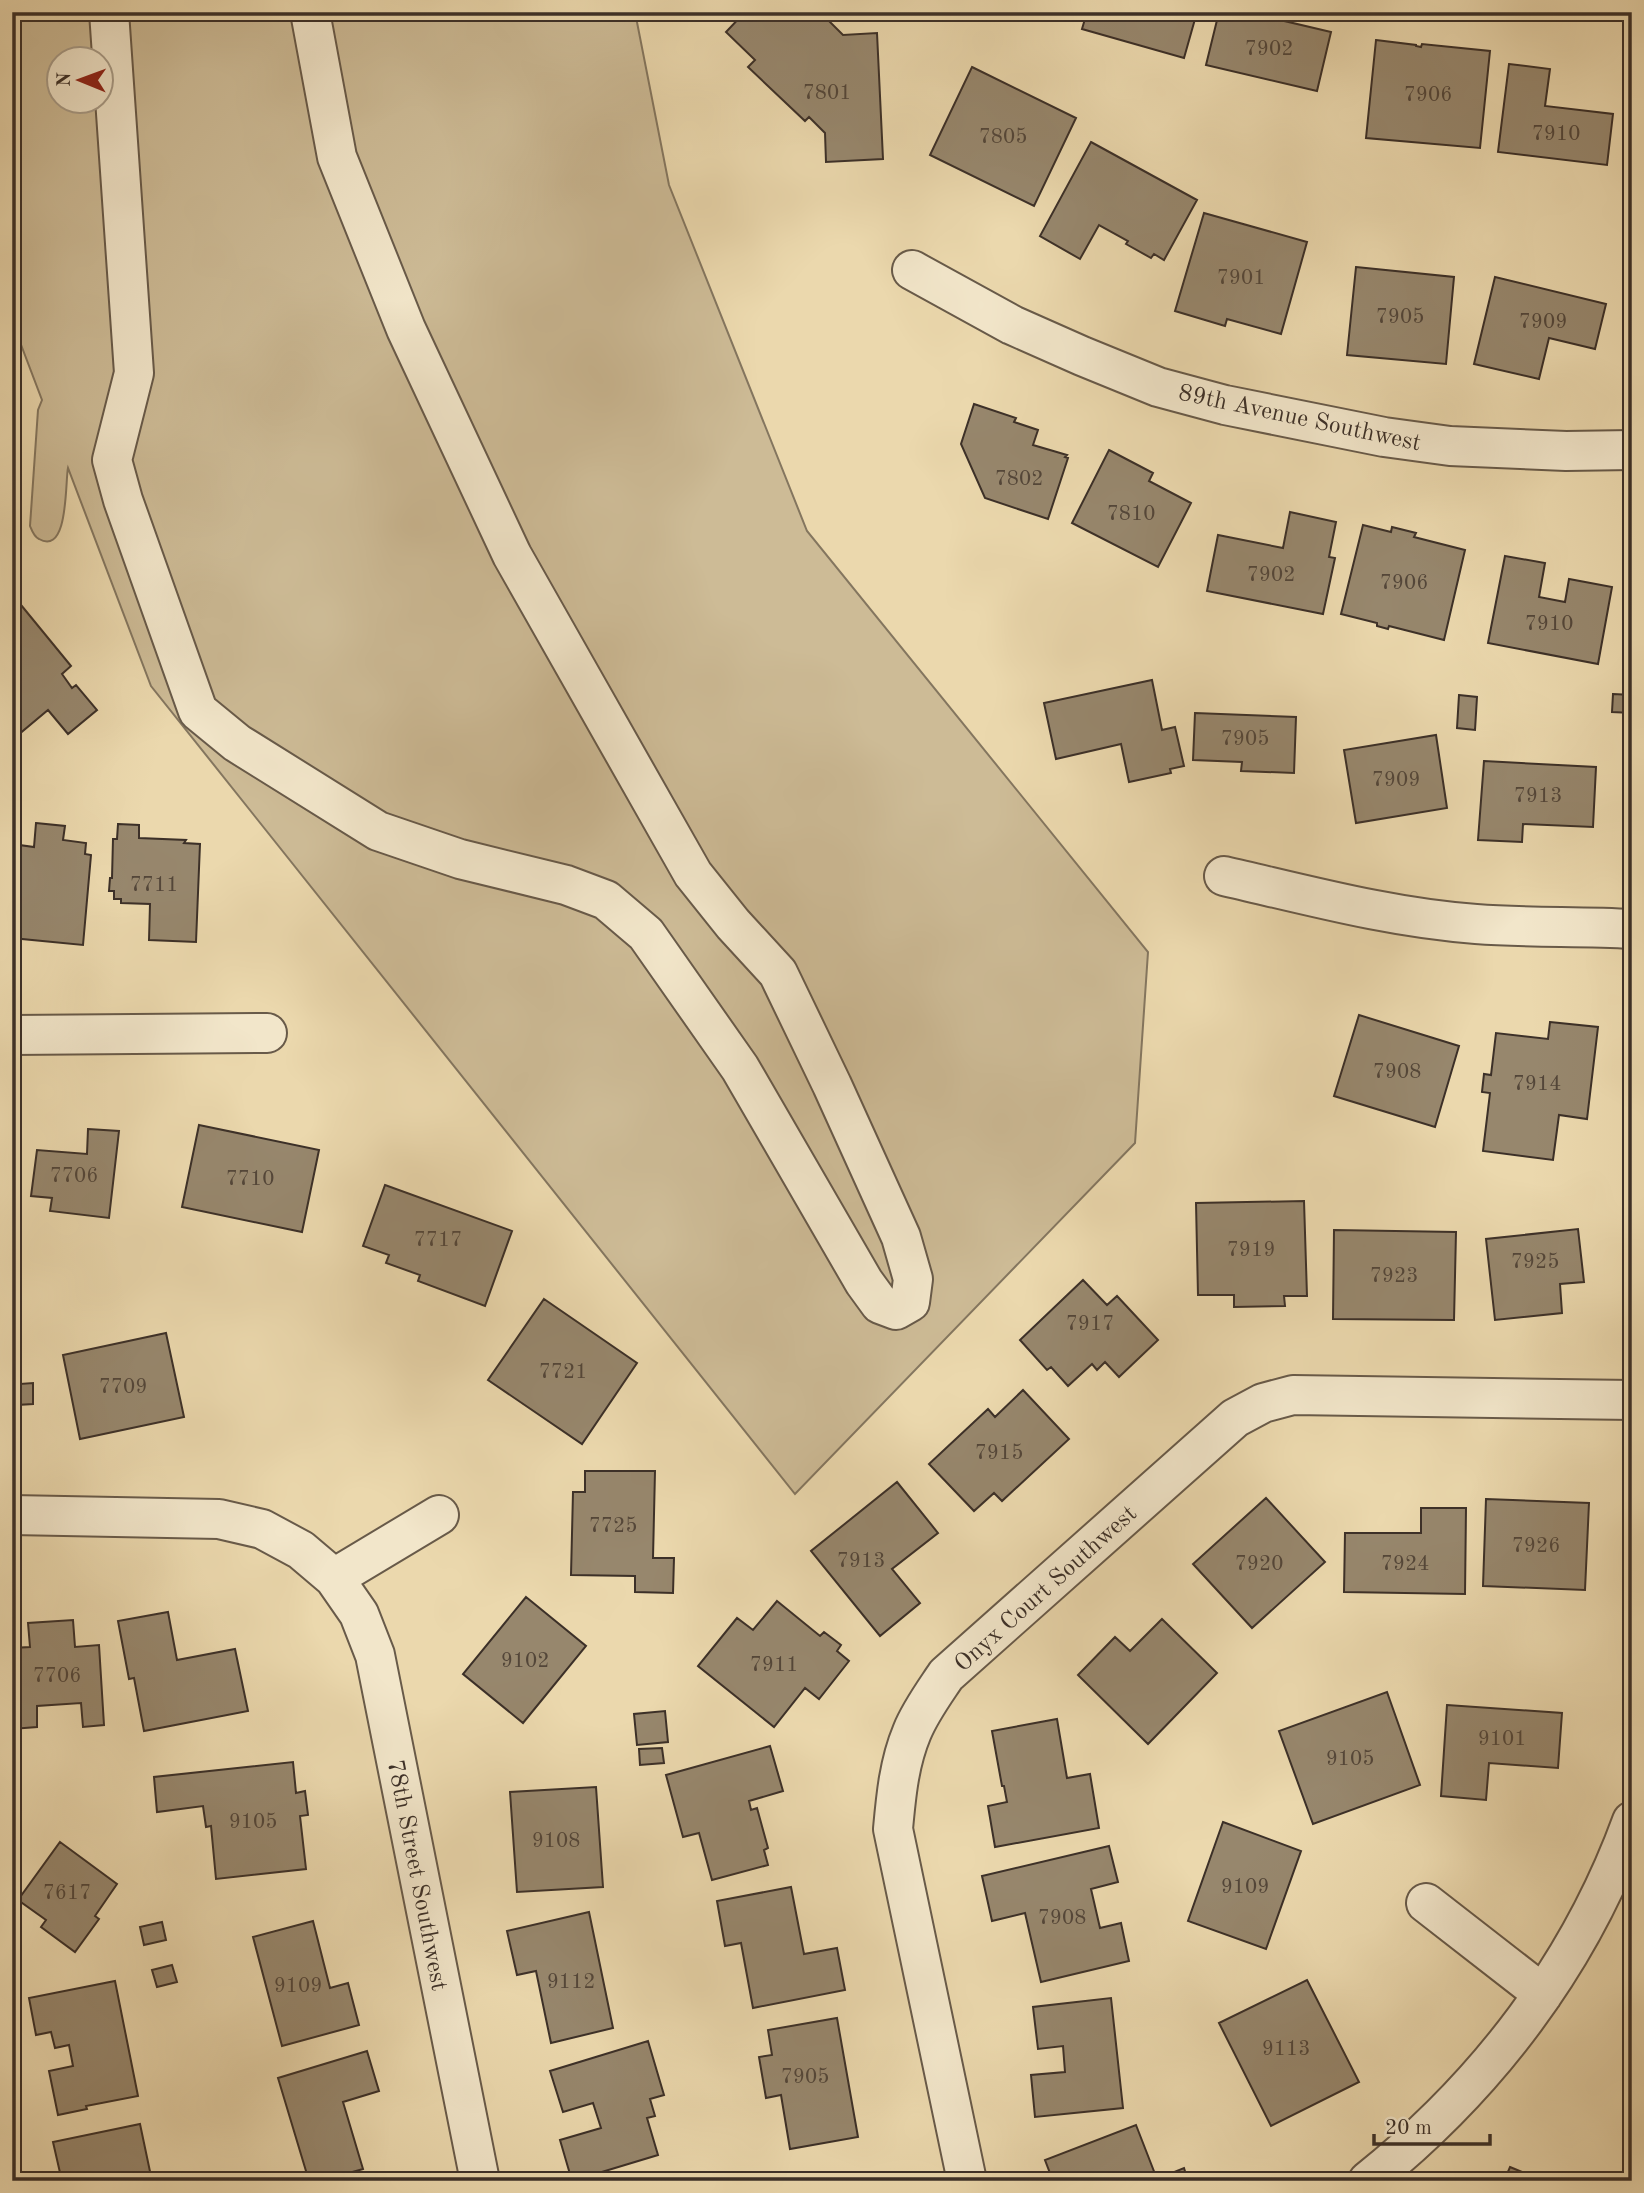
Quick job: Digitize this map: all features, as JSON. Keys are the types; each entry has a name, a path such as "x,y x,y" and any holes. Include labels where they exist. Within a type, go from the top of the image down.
{"street":[{"path":"109,12 135,373 112,460 123,499 198,711 237,743 378,831 460,859 566,885 606,900 646,934 740,1068 864,1282 880,1304 896,1310 910,1303 913,1279 901,1237 778,973 733,924 693,874 512,555 406,329 337,157 310,12"},
{"name":"89th Avenue Southwest","path":"912,270 1012,325 1082,356 1158,387 1225,405 1384,437 1450,446 1566,451 1632,450"},
{"path":"1224,877 1381,912 1476,924 1632,929"},
{"path":"12,1035 267,1033"},
{"name":"Onyx Court Southwest","path":"967,2181 893,1829 902,1763 912,1732 928,1701 946,1675 1235,1418 1263,1403 1293,1395 1632,1400"},
{"name":"78th Street Southwest","path":"12,1515 219,1519 262,1529 301,1549 334,1578 359,1614 375,1655 480,2181"},
{"path":"334,1578 439,1515"},
{"path":"1368,2181 1424,2134 1467,2091 1507,2044 1572,1948 1598,1900 1632,1821"},
{"path":"1426,1903 1543,1994"}],"shaded area":[{"path":"12,12 635,12 669,185 807,531 1148,952 1135,1143 795,1494 151,686 68,468 64,515 56,537 49,541 34,535 30,526 38,410 42,400 12,321"}],"building":[{"path":"745,12 820,12 843,35 877,33 883,159 826,162 825,133 809,117 805,121 748,67 755,60 726,32"},
{"path":"1087,12 1197,12 1184,58 1082,29"},
{"path":"1219,12 1264,12 1263,16 1331,32 1317,91 1206,65"},
{"path":"1376,40 1421,47 1422,44 1490,51 1480,148 1366,138"},
{"path":"1509,64 1550,69 1545,106 1613,114 1607,165 1498,152"},
{"path":"972,67 1076,118 1034,206 930,155"},
{"path":"1091,142 1197,200 1164,260 1154,254 1151,258 1099,225 1080,259 1040,236"},
{"path":"1204,213 1307,242 1281,334 1227,319 1225,326 1175,311"},
{"path":"1356,267 1454,277 1446,364 1347,355"},
{"path":"1495,277 1606,304 1595,349 1549,338 1539,379 1474,364"},
{"path":"974,404 1016,418 1014,422 1038,430 1033,445 1067,455 1048,519 985,498 961,444"},
{"path":"1109,450 1153,473 1149,481 1191,503 1158,567 1072,523"},
{"path":"1290,512 1336,522 1329,557 1335,558 1323,614 1207,591 1218,535 1283,548"},
{"path":"1363,525 1391,532 1392,527 1416,533 1414,537 1465,550 1444,640 1389,626 1388,629 1377,626 1377,623 1341,614"},
{"path":"1505,556 1545,563 1539,597 1565,602 1569,579 1612,587 1598,664 1488,643"},
{"path":"12,594 71,666 62,674 72,688 76,685 97,710 68,734 48,710 12,740"},
{"path":"1152,680 1162,730 1175,727 1184,766 1170,769 1171,773 1129,782 1121,744 1056,759 1044,703"},
{"path":"1613,694 1632,695 1632,713 1612,712"},
{"path":"1459,695 1477,697 1475,730 1457,728"},
{"path":"1195,713 1296,717 1294,773 1241,771 1242,762 1193,760"},
{"path":"1436,735 1447,808 1356,823 1344,750"},
{"path":"1484,761 1596,767 1593,827 1523,824 1522,842 1478,840"},
{"path":"36,823 65,826 63,840 86,843 85,854 91,855 83,945 12,938 12,844 34,847"},
{"path":"118,824 139,825 139,838 186,840 184,843 200,844 196,942 149,940 150,904 121,903 121,899 114,899 114,891 109,891 113,839 117,839"},
{"path":"1359,1015 1459,1046 1435,1127 1334,1096"},
{"path":"1550,1022 1598,1027 1587,1119 1559,1115 1553,1160 1483,1151 1490,1093 1482,1092 1484,1074 1491,1075 1496,1033 1548,1039"},
{"path":"199,1125 319,1150 302,1232 182,1207"},
{"path":"88,1129 119,1131 109,1218 50,1211 52,1198 31,1196 37,1150 87,1154"},
{"path":"385,1185 512,1231 485,1306 418,1281 420,1275 386,1263 389,1255 363,1246"},
{"path":"1304,1201 1307,1296 1284,1296 1285,1306 1234,1307 1234,1295 1198,1295 1196,1203"},
{"path":"1578,1229 1584,1282 1560,1284 1562,1313 1495,1320 1486,1239"},
{"path":"1334,1230 1456,1232 1454,1320 1333,1319"},
{"path":"1083,1280 1107,1305 1117,1296 1158,1340 1119,1377 1105,1362 1097,1370 1092,1364 1068,1386 1051,1367 1047,1370 1020,1340"},
{"path":"544,1299 637,1363 582,1444 488,1380"},
{"path":"166,1333 184,1417 80,1439 63,1355"},
{"path":"12,1341 20,1341 20,1384 33,1383 33,1404 17,1405 17,1433 12,1433"},
{"path":"1023,1390 1069,1439 1002,1501 994,1493 974,1511 929,1464 988,1409 995,1417"},
{"path":"585,1471 655,1471 653,1558 674,1558 673,1593 635,1592 635,1576 571,1575 573,1492 585,1492"},
{"path":"897,1482 938,1533 892,1569 920,1603 880,1636 811,1551"},
{"path":"1266,1498 1325,1562 1252,1628 1193,1564"},
{"path":"1486,1499 1589,1503 1585,1590 1483,1586"},
{"path":"1421,1508 1466,1508 1465,1594 1344,1592 1345,1533 1421,1533"},
{"path":"526,1597 586,1646 523,1723 463,1674"},
{"path":"777,1601 820,1636 824,1632 841,1645 837,1651 849,1661 819,1699 805,1688 774,1727 698,1666 737,1618 753,1630"},
{"path":"168,1612 177,1660 235,1649 248,1711 144,1731 134,1678 129,1679 118,1621"},
{"path":"1162,1619 1217,1673 1148,1744 1078,1675 1115,1637 1130,1651"},
{"path":"73,1620 75,1647 99,1645 104,1725 83,1727 81,1703 37,1706 37,1727 12,1729 12,1648 30,1647 28,1623"},
{"path":"1387,1692 1420,1785 1313,1824 1279,1731"},
{"path":"1447,1705 1562,1713 1558,1768 1489,1763 1486,1800 1441,1796"},
{"path":"665,1711 668,1742 637,1745 634,1714"},
{"path":"1057,1719 1067,1778 1090,1774 1099,1828 995,1847 988,1806 1007,1802 992,1731"},
{"path":"770,1746 783,1791 749,1801 751,1810 757,1808 768,1848 764,1850 768,1865 712,1880 699,1833 683,1837 666,1775"},
{"path":"662,1748 664,1763 640,1765 639,1749"},
{"path":"293,1762 296,1793 305,1791 308,1815 300,1816 306,1869 216,1879 211,1826 206,1827 203,1806 157,1812 154,1777"},
{"path":"596,1787 603,1887 517,1892 510,1792"},
{"path":"1223,1822 1301,1851 1266,1949 1188,1921"},
{"path":"60,1842 117,1884 95,1916 99,1919 75,1952 41,1927 46,1920 18,1900"},
{"path":"1109,1846 1118,1882 1091,1889 1100,1928 1121,1923 1129,1961 1041,1982 1025,1913 992,1921 982,1876"},
{"path":"791,1887 804,1954 837,1948 845,1990 753,2008 741,1943 725,1946 717,1901"},
{"path":"589,1912 613,2028 551,2043 536,1971 517,1975 507,1931"},
{"path":"313,1921 330,1988 348,1983 359,2025 282,2046 253,1937"},
{"path":"162,1922 166,1940 144,1945 140,1927"},
{"path":"172,1965 177,1982 157,1987 152,1970"},
{"path":"1307,1980 1359,2082 1271,2126 1219,2023"},
{"path":"115,1981 138,2096 86,2106 87,2109 58,2115 49,2071 73,2066 69,2045 55,2048 51,2032 36,2035 29,1998"},
{"path":"1111,1998 1123,2108 1035,2117 1031,2075 1065,2072 1063,2046 1038,2049 1033,2007"},
{"path":"837,2018 858,2137 790,2149 781,2095 766,2098 759,2057 772,2055 768,2030"},
{"path":"648,2041 664,2095 650,2099 655,2116 647,2118 658,2155 572,2181 560,2140 601,2128 593,2103 563,2112 550,2071"},
{"path":"367,2051 379,2091 343,2102 363,2169 342,2175 344,2181 309,2181 278,2078"},
{"path":"140,2124 152,2181 55,2181 54,2178 61,2177 53,2142"},
{"path":"1136,2125 1157,2179 1184,2168 1188,2181 1053,2181 1045,2160"},
{"path":"1510,2167 1544,2181 1504,2181"}]}
